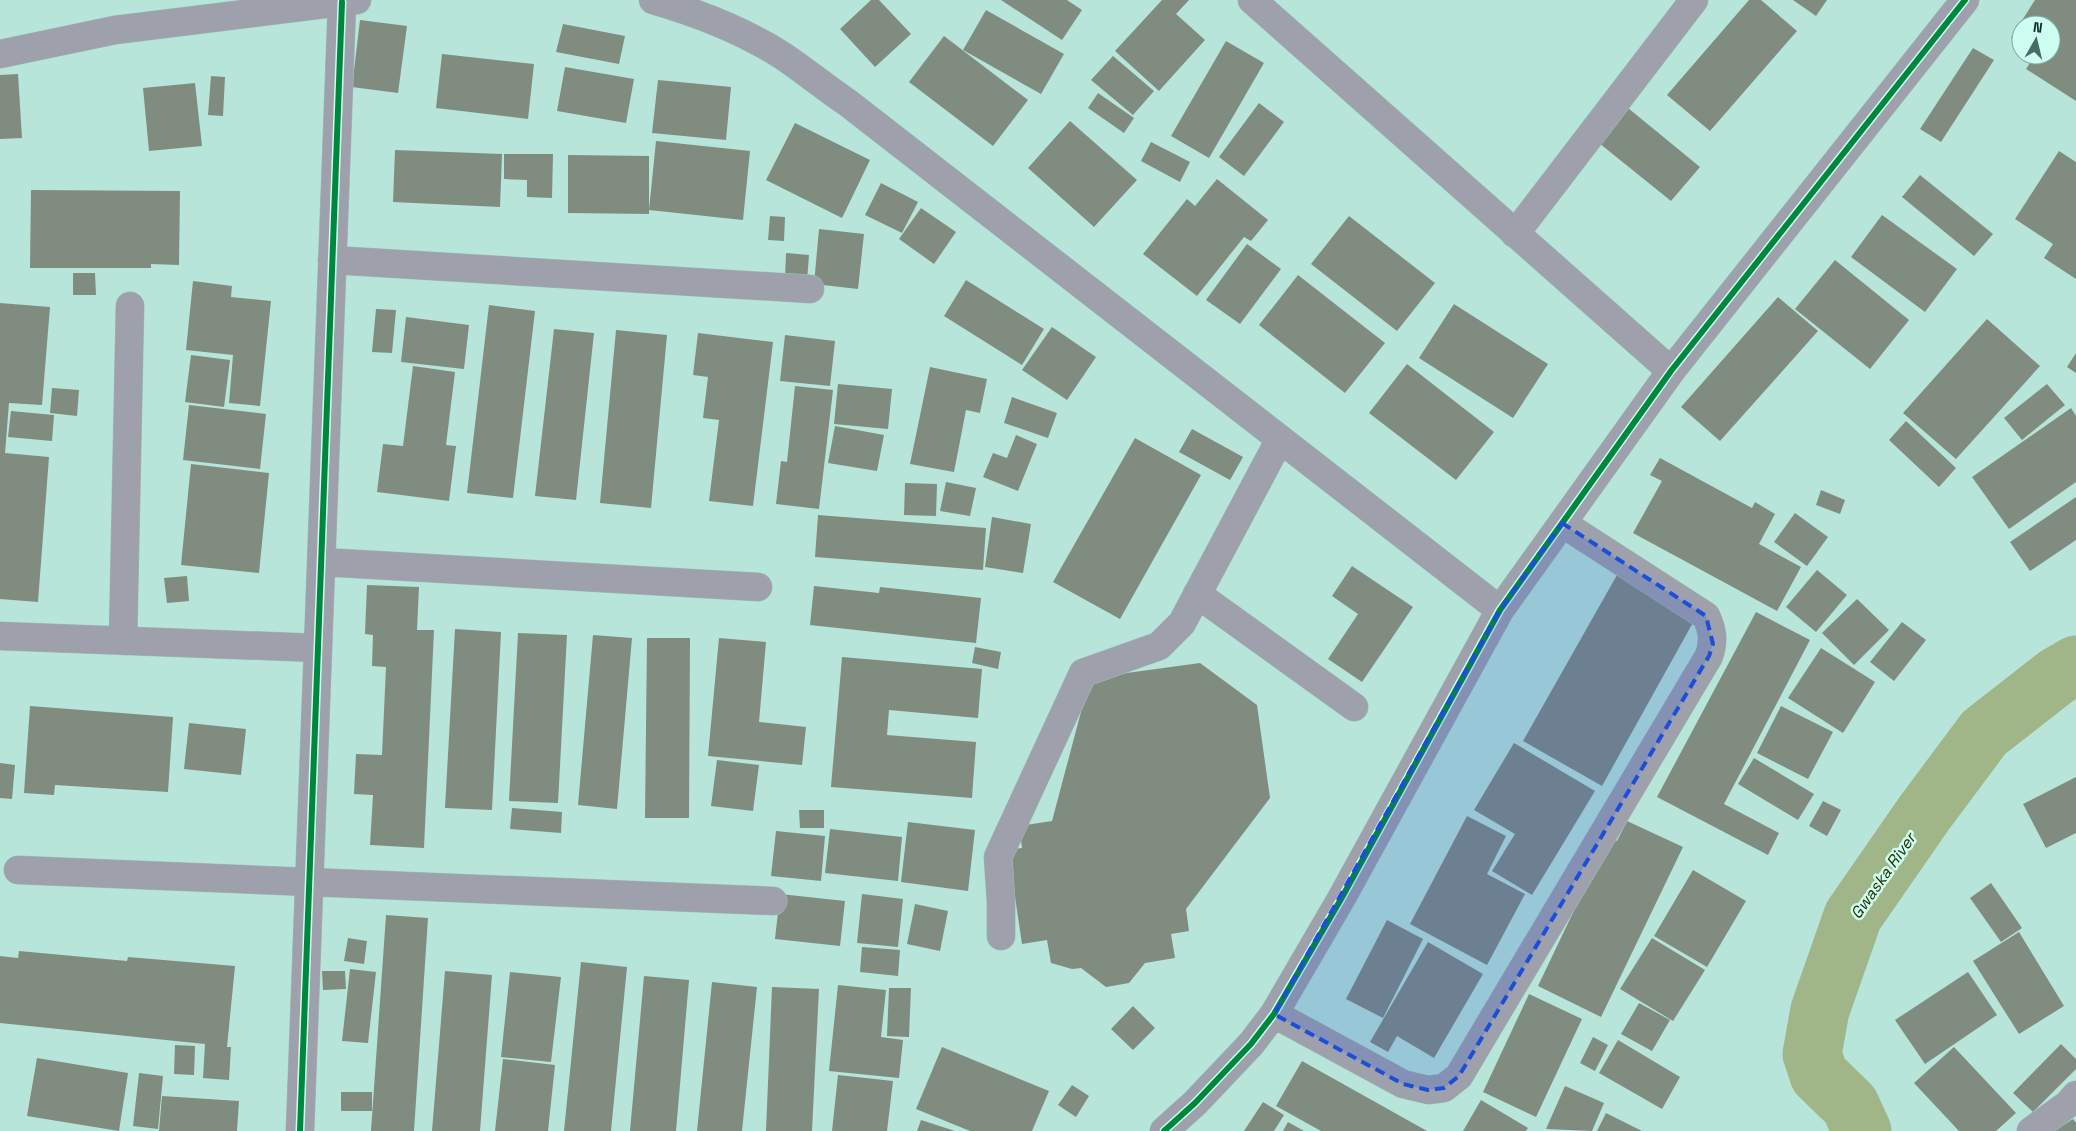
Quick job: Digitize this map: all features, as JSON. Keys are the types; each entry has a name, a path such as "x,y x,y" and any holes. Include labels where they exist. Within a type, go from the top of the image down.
{"street":[{"path":"653,0 676,7 749,36 783,56 856,109 1500,610"},
{"path":"1252,0 1514,234 1671,371"},
{"path":"1514,234 1694,0"},
{"path":"1164,1131 1195,1103 1238,1057 1274,1014 1341,899 1500,610 1671,371 1965,0"},
{"path":"0,54 115,30 350,1 332,260 300,1131"},
{"path":"332,260 810,289"},
{"path":"123,641 130,306"},
{"path":"1001,936 998,857 1083,673 1159,646 1182,623 1280,440"},
{"path":"1274,1014 1403,1084 1428,1090 1444,1088 1459,1076 1709,656 1713,644 1712,629 1706,616 1562,523"},
{"path":"322,562 758,587"},
{"path":"1197,594 1354,707"},
{"path":"0,636 318,648"},
{"path":"18,870 773,901"},
{"path":"2031,1131 2076,1096"}],"highlighted area":[{"path":"1562,523 1706,616 1713,644 1709,656 1459,1076 1444,1088 1428,1090 1403,1084 1274,1014 1500,610"}],"building":[{"path":"871,0 879,0 911,34 875,67 840,29"},
{"path":"1001,0 1067,0 1082,10 1062,40"},
{"path":"1162,0 1189,0 1176,14 1205,40 1159,91 1115,51"},
{"path":"1749,0 1761,0 1797,31 1710,131 1667,95"},
{"path":"1793,0 1827,0 1816,16"},
{"path":"2035,0 2076,0 2076,101 2026,69 2029,65 2061,65 2061,15 2026,15"},
{"path":"986,10 1064,54 1041,94 963,50"},
{"path":"360,20 407,26 398,93 352,87"},
{"path":"563,24 625,36 619,64 556,52"},
{"path":"944,36 1028,100 993,146 909,82"},
{"path":"1226,41 1264,63 1209,158 1171,136"},
{"path":"1973,48 1994,60 1941,142 1920,129"},
{"path":"442,54 534,64 528,119 436,108"},
{"path":"1113,56 1154,91 1133,115 1091,80"},
{"path":"565,67 634,79 626,123 557,111"},
{"path":"18,74 22,138 0,139 0,75"},
{"path":"211,76 225,77 223,116 208,115"},
{"path":"658,80 731,87 726,140 652,133"},
{"path":"195,83 202,146 149,151 143,88"},
{"path":"1098,93 1134,118 1124,133 1088,108"},
{"path":"1259,103 1284,122 1244,176 1219,157"},
{"path":"1628,108 1700,167 1671,201 1599,143"},
{"path":"1070,121 1137,180 1094,227 1028,168"},
{"path":"795,123 870,160 842,218 766,180"},
{"path":"656,141 750,151 743,220 649,210"},
{"path":"1151,142 1190,162 1180,182 1141,161"},
{"path":"395,150 502,154 500,207 393,202"},
{"path":"2059,151 2076,162 2076,279 2044,258 2053,244 2015,219"},
{"path":"504,154 553,154 552,198 527,197 527,180 504,179"},
{"path":"568,155 649,156 649,214 568,213"},
{"path":"1920,175 1993,234 1974,256 1902,197"},
{"path":"1217,179 1268,220 1251,241 1244,237 1197,296 1143,254 1187,199 1195,206"},
{"path":"881,183 918,202 902,233 865,215"},
{"path":"31,190 180,191 179,265 151,264 151,268 30,268"},
{"path":"921,208 956,232 934,264 899,239"},
{"path":"1882,215 1957,269 1925,312 1851,257"},
{"path":"770,216 785,217 784,241 768,240"},
{"path":"1349,216 1435,283 1397,331 1311,264"},
{"path":"819,229 864,234 858,289 814,284"},
{"path":"1247,244 1281,269 1240,324 1206,300"},
{"path":"786,253 809,255 807,281 785,280"},
{"path":"1835,260 1909,320 1870,369 1795,309"},
{"path":"73,273 95,273 96,295 73,295"},
{"path":"1298,275 1385,343 1345,393 1259,325"},
{"path":"966,280 1044,329 1022,365 944,316"},
{"path":"193,281 232,286 231,297 271,301 260,406 229,403 233,355 186,350"},
{"path":"1778,297 1818,331 1720,441 1681,407"},
{"path":"0,303 50,307 42,405 9,403 5,453 49,457 38,602 0,599"},
{"path":"1454,304 1548,364 1513,418 1419,358"},
{"path":"489,305 535,311 513,498 467,493"},
{"path":"376,309 396,310 392,353 372,352"},
{"path":"406,317 469,325 464,369 401,362"},
{"path":"1987,319 2040,366 1956,459 1903,413"},
{"path":"1052,327 1096,357 1067,400 1022,370"},
{"path":"554,329 594,333 576,500 535,496"},
{"path":"616,330 667,335 651,508 600,503"},
{"path":"698,333 773,342 753,506 709,501 719,420 703,418 708,377 693,375"},
{"path":"785,335 835,341 830,386 780,381"},
{"path":"2076,353 2076,373 2067,367"},
{"path":"191,355 230,360 224,407 185,402"},
{"path":"1407,364 1494,432 1456,480 1369,413"},
{"path":"413,366 455,372 446,445 456,446 449,501 377,492 383,444 403,446"},
{"path":"930,367 987,379 980,413 966,410 954,472 910,464"},
{"path":"838,384 892,389 888,429 834,424"},
{"path":"2047,384 2065,405 2022,440 2004,418"},
{"path":"795,386 833,390 819,509 776,504 781,461 787,462"},
{"path":"52,388 79,390 77,416 50,413"},
{"path":"1012,397 1057,413 1048,438 1004,423"},
{"path":"189,405 266,414 260,469 183,460"},
{"path":"2071,408 2076,416 2076,482 2009,529 1972,477"},
{"path":"11,411 54,415 52,441 8,437"},
{"path":"1906,421 1956,468 1939,487 1889,440"},
{"path":"835,426 884,435 877,471 828,463"},
{"path":"1192,429 1243,457 1230,480 1179,452"},
{"path":"1016,435 1037,444 1018,491 983,477 993,453 1007,458"},
{"path":"1135,438 1201,475 1120,619 1053,582"},
{"path":"1660,458 1752,508 1755,502 1775,514 1759,544 1801,567 1777,611 1633,533 1662,481 1650,475"},
{"path":"191,464 269,473 259,573 181,565"},
{"path":"946,482 976,488 970,516 940,511"},
{"path":"905,483 937,484 936,516 904,515"},
{"path":"1821,490 1845,500 1840,514 1816,505"},
{"path":"2076,497 2076,540 2030,571 2010,542"},
{"path":"1795,513 1828,537 1807,566 1774,542"},
{"path":"818,515 986,528 983,570 815,557"},
{"path":"992,517 1031,524 1023,573 985,567"},
{"path":"1352,566 1413,607 1362,682 1328,659 1358,614 1332,596"},
{"path":"1817,570 1847,595 1816,632 1786,607"},
{"path":"1617,575 1695,619 1602,786 1523,741"},
{"path":"187,576 189,601 167,603 164,578"},
{"path":"367,585 419,587 417,630 434,630 424,848 370,845 373,795 354,794 356,754 382,755 386,667 372,666 373,635 365,634"},
{"path":"814,586 879,593 880,587 981,598 976,643 810,625"},
{"path":"1857,599 1889,630 1854,665 1822,633"},
{"path":"1756,612 1810,640 1724,804 1779,833 1768,855 1657,797"},
{"path":"1902,622 1926,640 1894,681 1870,662"},
{"path":"455,629 501,632 492,810 445,808"},
{"path":"518,633 567,635 558,803 509,801"},
{"path":"593,635 632,638 617,809 578,805"},
{"path":"647,638 690,638 689,818 645,818"},
{"path":"719,638 766,642 759,722 806,727 802,765 708,756"},
{"path":"975,647 1001,652 998,669 972,663"},
{"path":"1821,648 1875,682 1843,733 1788,698"},
{"path":"842,657 982,669 978,718 889,710 887,735 976,742 972,798 831,787"},
{"path":"1200,663 1257,705 1270,798 1186,909 1189,931 1171,934 1175,958 1145,963 1129,983 1106,987 1081,968 1072,969 1051,963 1047,940 1022,944 1008,850 1022,848 1019,826 1052,821 1090,678"},
{"path":"30,706 173,717 168,792 55,785 54,795 24,793"},
{"path":"1781,706 1833,732 1808,779 1757,753"},
{"path":"189,723 246,729 241,775 184,769"},
{"path":"1514,743 1595,791 1532,895 1492,871 1515,834 1474,810"},
{"path":"1754,758 1814,794 1798,820 1738,784"},
{"path":"717,760 759,765 753,811 711,806"},
{"path":"0,763 15,765 12,799 0,798"},
{"path":"2076,777 2076,833 2046,848 2023,804"},
{"path":"1823,801 1841,810 1827,836 1809,826"},
{"path":"512,808 562,812 561,833 510,829"},
{"path":"799,810 824,810 824,828 800,828"},
{"path":"1467,816 1506,836 1487,874 1525,894 1487,965 1410,924"},
{"path":"1627,821 1683,847 1601,1017 1538,986 1609,837 1617,841"},
{"path":"908,822 975,830 968,891 901,882"},
{"path":"830,829 902,837 898,881 825,873"},
{"path":"776,831 825,836 821,881 771,876"},
{"path":"1693,870 1746,901 1707,967 1654,936"},
{"path":"1991,883 2022,928 2001,942 1970,898"},
{"path":"780,894 845,901 840,946 775,939"},
{"path":"862,894 903,899 898,947 857,943"},
{"path":"915,904 948,911 940,951 907,944"},
{"path":"386,915 428,918 414,1131 371,1131"},
{"path":"1387,920 1423,939 1383,1018 1346,999"},
{"path":"2019,932 2064,1006 2019,1034 1973,961"},
{"path":"348,938 367,941 364,964 344,961"},
{"path":"1652,938 1705,970 1673,1021 1620,989"},
{"path":"1428,942 1483,974 1434,1058 1397,1036 1388,1052 1370,1042"},
{"path":"862,947 900,950 898,976 860,972"},
{"path":"19,951 127,961 128,957 235,966 227,1047 231,1047 229,1080 203,1078 205,1044 0,1023 0,956 18,958"},
{"path":"581,962 627,967 611,1131 564,1131"},
{"path":"350,969 376,972 368,1043 342,1041"},
{"path":"322,971 345,971 346,989 323,990"},
{"path":"445,971 492,975 480,1131 432,1131"},
{"path":"510,972 561,977 551,1062 501,1057"},
{"path":"1968,972 1997,1015 1925,1064 1895,1020"},
{"path":"644,976 689,980 676,1131 630,1131"},
{"path":"712,982 757,987 742,1131 697,1131"},
{"path":"838,985 886,990 881,1037 903,1040 899,1078 829,1071"},
{"path":"772,987 819,989 812,1131 766,1131"},
{"path":"889,988 911,988 909,1037 887,1036"},
{"path":"1529,994 1582,1019 1536,1117 1483,1092"},
{"path":"1639,1003 1670,1020 1652,1051 1621,1034"},
{"path":"1133,1006 1155,1028 1133,1050 1111,1029"},
{"path":"1593,1037 1608,1045 1595,1071 1580,1063"},
{"path":"1618,1040 1680,1077 1662,1109 1599,1073"},
{"path":"2061,1044 2076,1059 2076,1069 2033,1112 2013,1093"},
{"path":"175,1045 195,1046 194,1075 174,1074"},
{"path":"942,1047 1049,1091 1032,1131 970,1131 916,1109"},
{"path":"1954,1047 2016,1113 1996,1131 1959,1131 1914,1083"},
{"path":"37,1058 128,1073 119,1131 27,1116"},
{"path":"503,1059 555,1065 548,1131 495,1131"},
{"path":"1302,1061 1427,1131 1321,1131 1276,1106"},
{"path":"139,1073 163,1076 158,1129 133,1126"},
{"path":"838,1075 893,1081 887,1131 832,1131"},
{"path":"1072,1085 1089,1096 1076,1117 1058,1105"},
{"path":"1565,1086 1604,1103 1592,1131 1546,1129"},
{"path":"341,1092 372,1092 372,1111 341,1111"},
{"path":"162,1096 239,1101 237,1131 159,1131"},
{"path":"1481,1100 1528,1128 1526,1131 1463,1131"},
{"path":"1263,1102 1284,1115 1274,1131 1244,1131"},
{"path":"1606,1113 1642,1131 1597,1131"},
{"path":"2073,1119 2076,1123 2076,1131 2054,1131"},
{"path":"921,1120 955,1131 917,1131"},
{"path":"1288,1122 1304,1131 1283,1131"}],"waterway":[{"name":"Gwaska River","path":"1862,1131 1850,1105 1819,1075 1812,1054 1820,1010 1853,916 1923,815 1984,733 2057,676 2076,665"}],"cycle path":[{"path":"1164,1131 1195,1103 1251,1044 1274,1014 1341,899 1500,610 1671,371 1965,0"},
{"path":"300,1131 342,2"}]}
